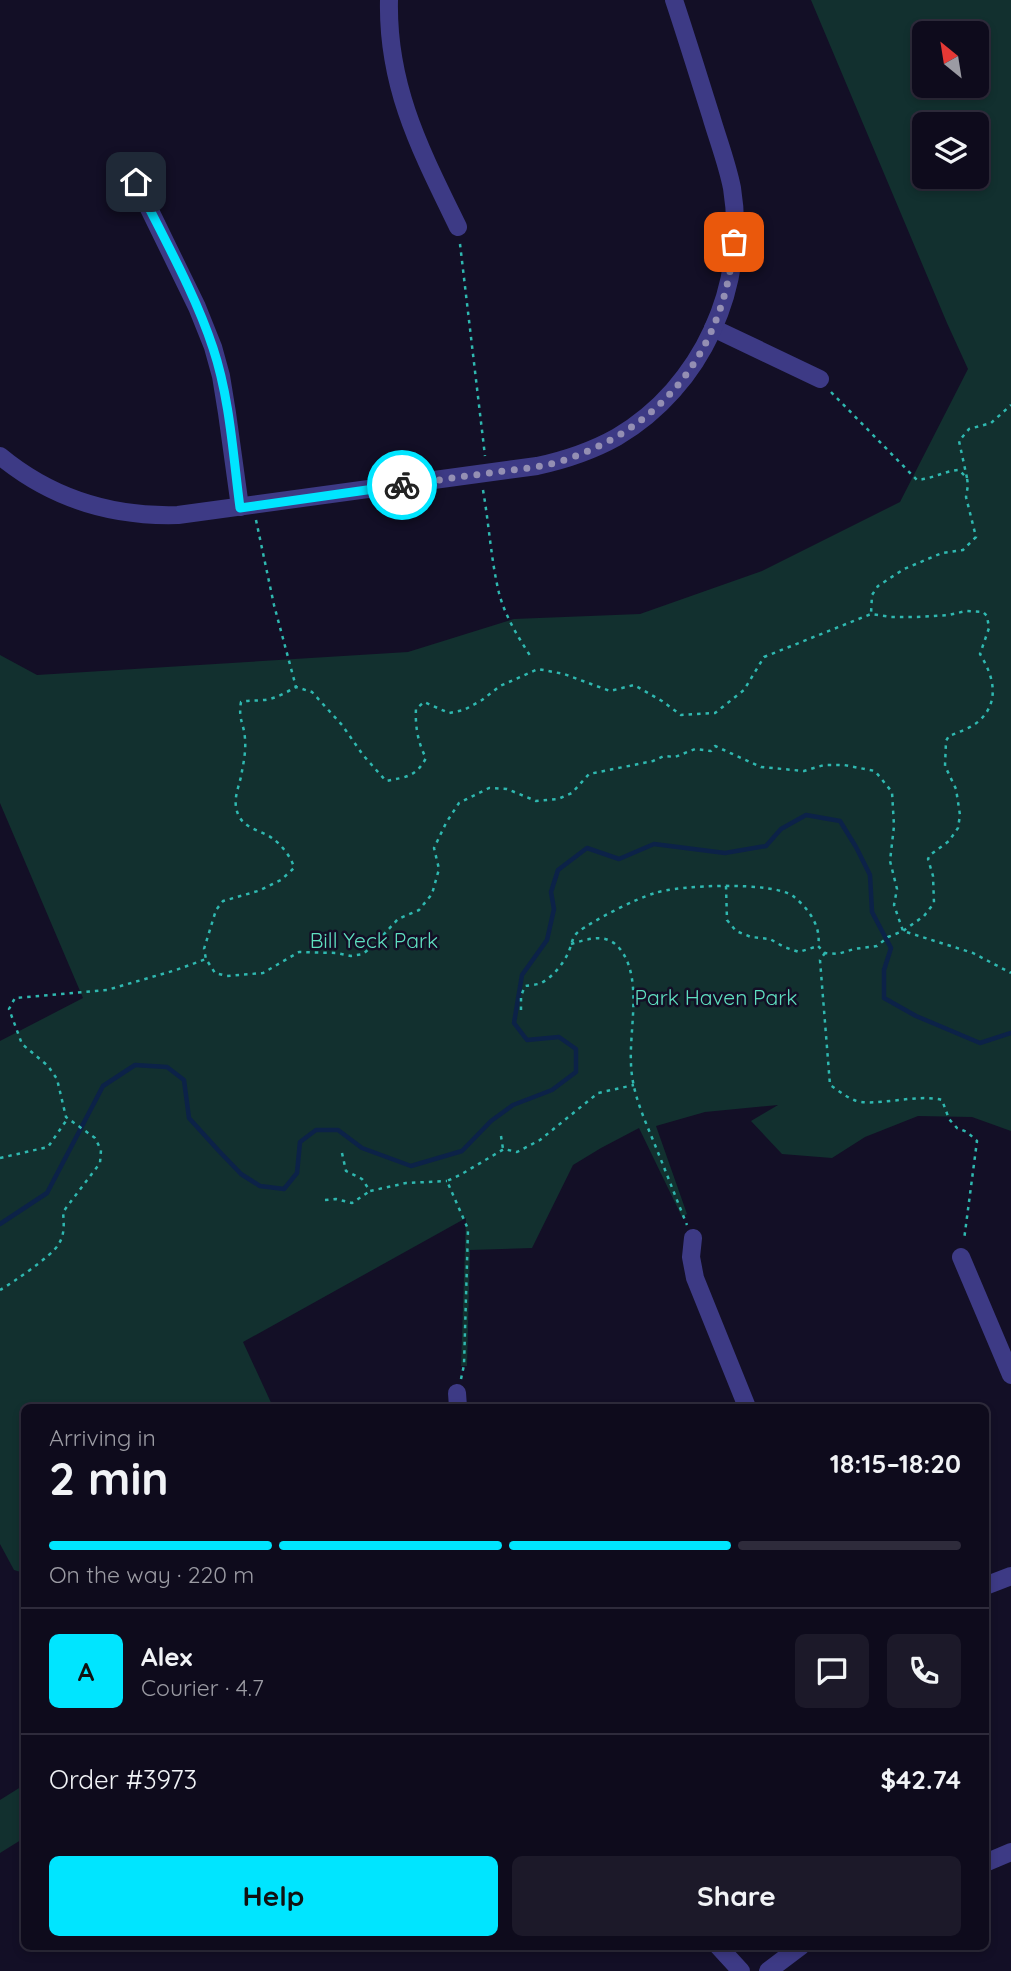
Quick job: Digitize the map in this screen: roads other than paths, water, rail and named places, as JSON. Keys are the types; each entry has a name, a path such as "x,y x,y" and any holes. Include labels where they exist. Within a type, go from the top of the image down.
{"street":[{"path":"389,0 390,43 398,88 423,156 458,227"},
{"path":"0,456 17,471 73,500 99,509 154,516 246,507 554,463 592,450 616,437 656,408 678,385 702,351 725,299 732,270 734,212 727,165 674,0"},
{"path":"136,182 197,307 213,347 246,507"},
{"path":"713,328 820,379"},
{"path":"692,1238 691,1256 695,1278 746,1404"},
{"path":"961,1257 1011,1375"},
{"path":"989,1584 1011,1576"},
{"path":"989,1861 1011,1852"},
{"path":"722,1950 741,1971"},
{"path":"768,1971 796,1950"}],"waterway":[{"path":"0,1224 47,1193 103,1086 135,1065 167,1067 184,1080 189,1118 241,1174 260,1186 284,1189 297,1173 300,1142 316,1130 338,1130 362,1148 411,1166 462,1151 491,1121 513,1105 552,1090 576,1072 576,1049 559,1037 527,1040 514,1023 522,975 547,940 554,909 551,892 558,870 587,848 619,859 654,844 725,853 766,846 781,829 806,815 840,821 870,875 872,912 891,948 884,970 884,998 916,1016 980,1043 1011,1033"}],"park label":[{"name":"Bill Yeck Park","path":"374,941"},
{"name":"Park Haven Park","path":"716,998"}]}
